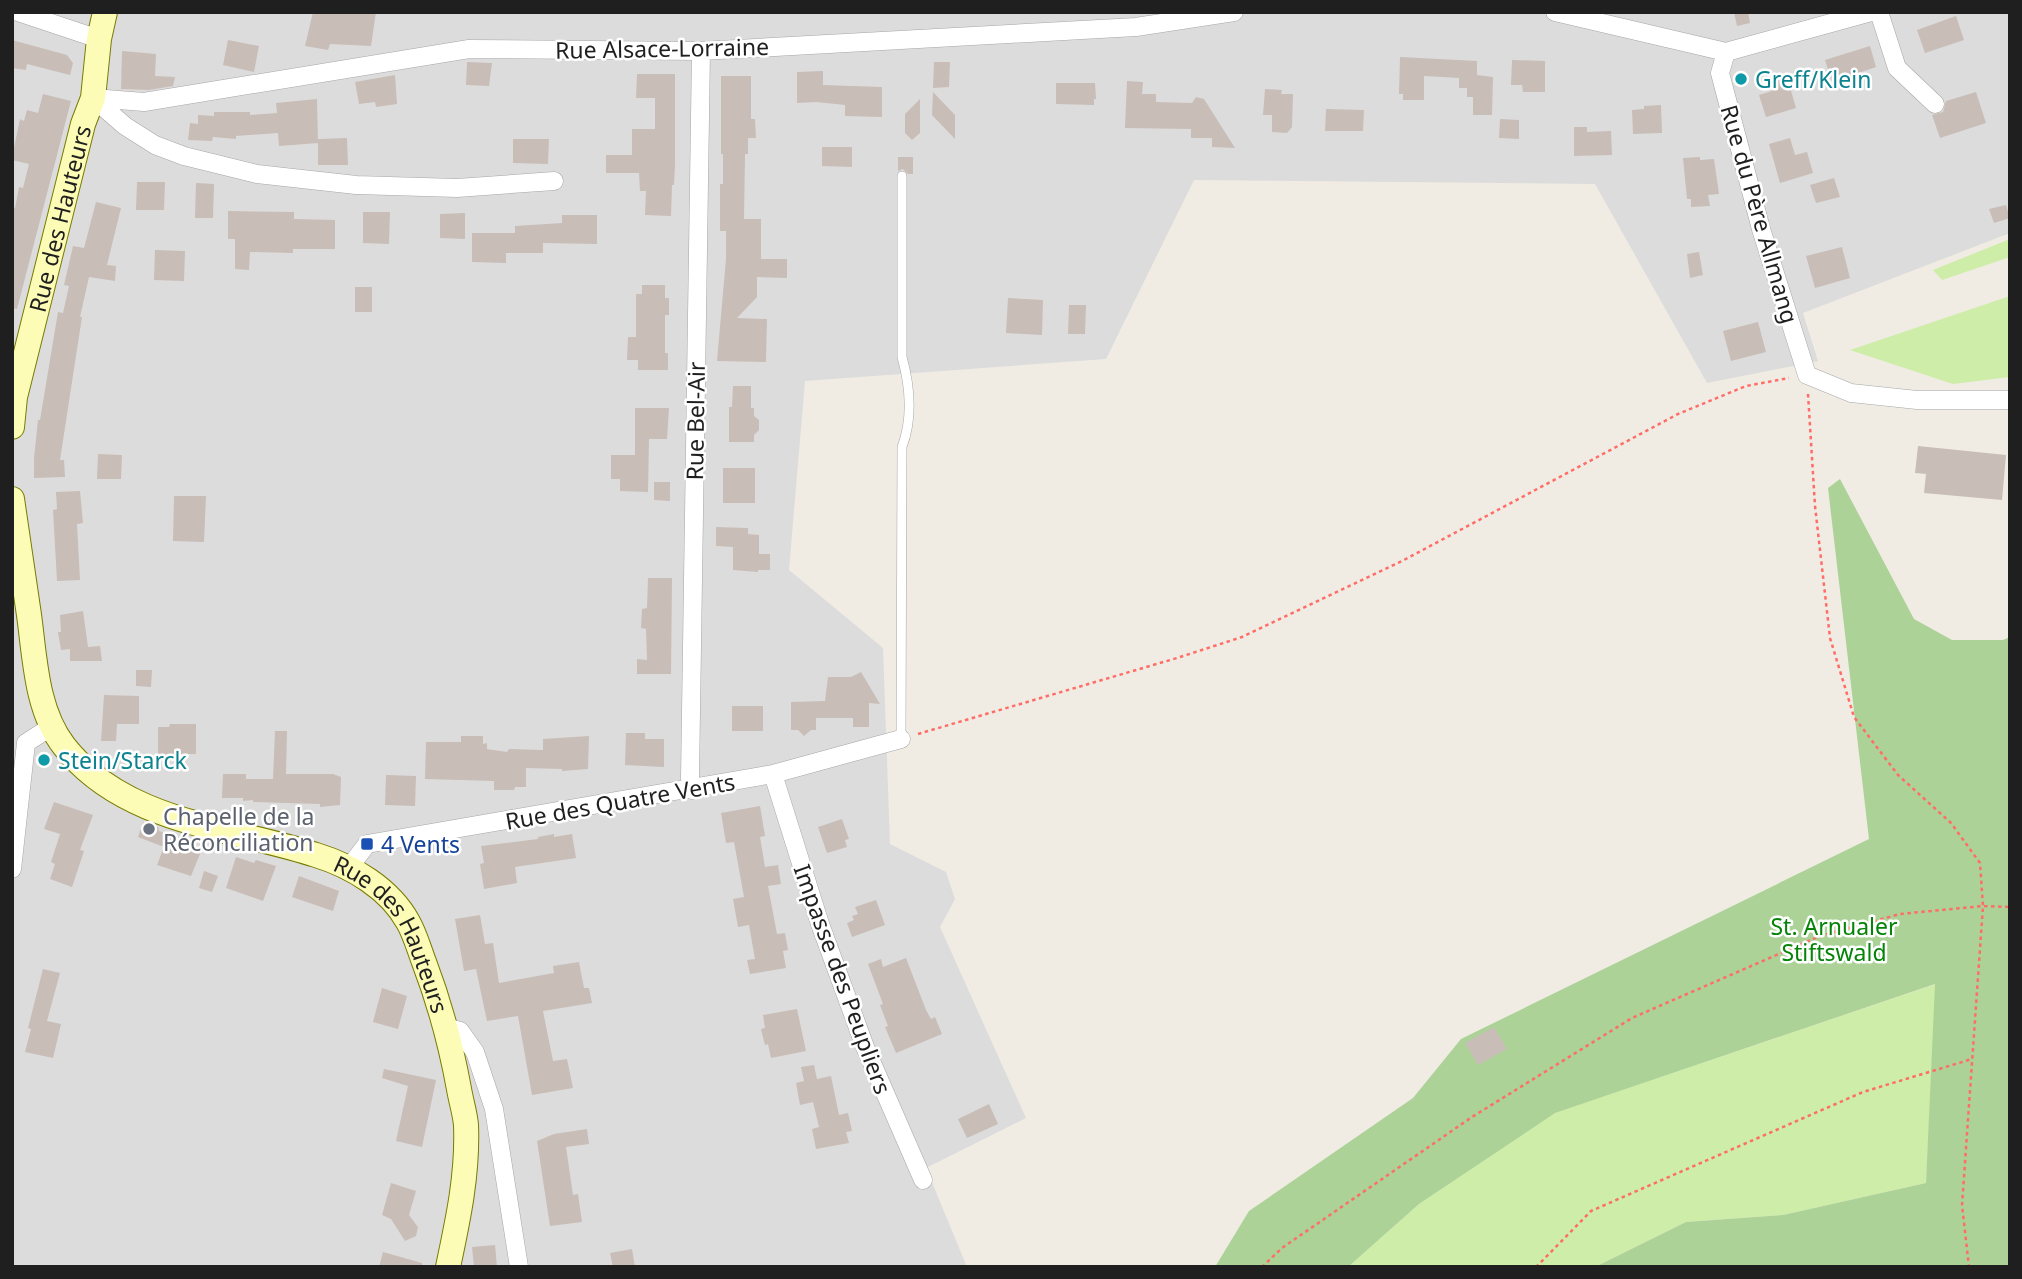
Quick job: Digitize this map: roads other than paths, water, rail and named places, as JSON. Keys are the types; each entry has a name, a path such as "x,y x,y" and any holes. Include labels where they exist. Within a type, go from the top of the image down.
{"street":[{"path":"18,12 99,39"},
{"name":"Rue des Hauteurs","path":"12,428 19,384 83,124 93,98 99,39 105,12"},
{"name":"Rue Alsace-Lorraine","path":"93,98 144,102 469,49 701,51 1136,27 1234,12"},
{"path":"1555,12 1574,14 1726,52 1871,12"},
{"path":"1879,12 1897,68 1935,104"},
{"name":"Rue Bel-Air","path":"692,790 690,778 701,51"},
{"name":"Rue du Père Allmang","path":"1726,52 1720,73 1761,229 1807,375 1851,393 1917,400 2010,400"},
{"path":"93,98 125,126 155,145 184,156 257,174 356,185 457,188 554,181"},
{"name":"Rue des Hauteurs","path":"12,499 39,691 52,726 75,759 122,796 170,816 318,855 348,869 368,879 386,895 408,922 441,1007 466,1124 464,1193 449,1267"},
{"path":"12,869 19,741 52,726"},
{"name":"Rue des Quatre Vents","path":"348,869 367,844 692,790 773,774 901,739"},
{"name":"Impasse des Peupliers","path":"773,774 820,923 864,1047 923,1180"},
{"path":"445,1027 460,1031 475,1052 494,1109 519,1267"}],"lane":[{"path":"901,739 902,447 909,430 909,382 902,357 902,176"}],"place":[{"name":"Greff/Klein","path":"1741,79"},
{"name":"Stein/Starck","path":"44,760"},
{"name":"Chapelle de la Réconciliation","path":"149,829"},
{"name":"4 Vents","path":"367,844"}],"park label":[{"name":"St. Arnualer Stiftswald","path":"1834,939"}]}
